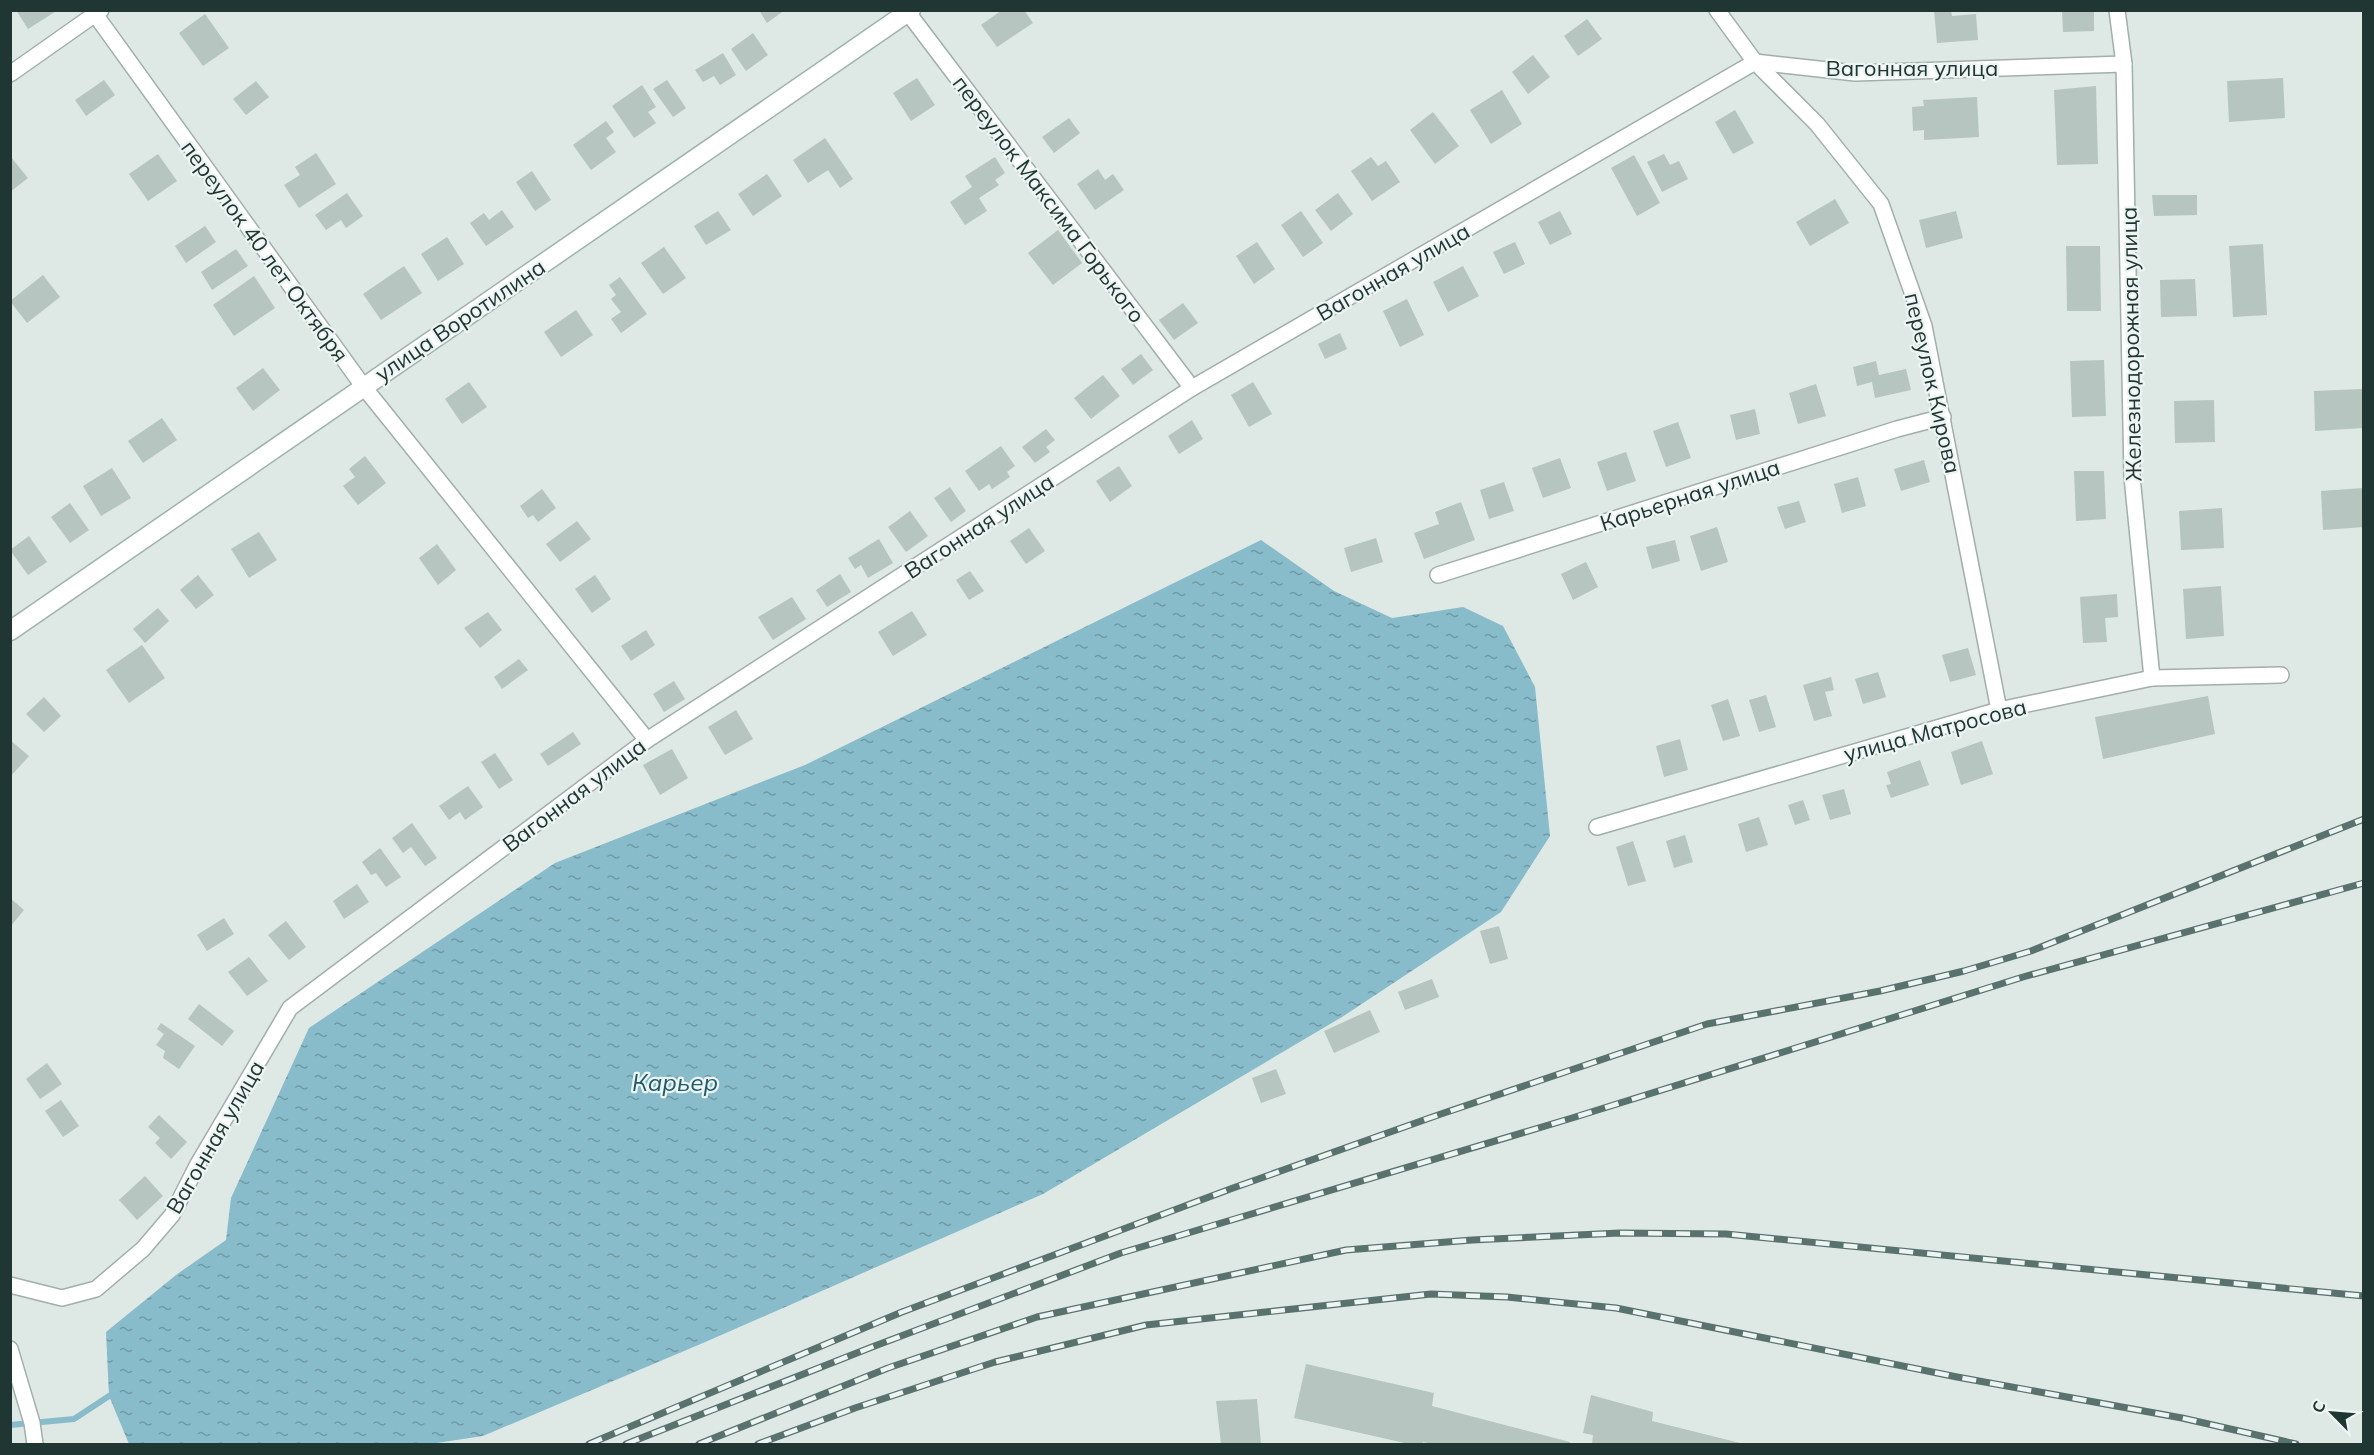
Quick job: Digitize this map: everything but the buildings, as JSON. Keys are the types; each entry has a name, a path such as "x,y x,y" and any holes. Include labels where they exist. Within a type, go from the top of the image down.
{"street":[{"name":"переулок Кирова","path":"1717,10 1755,62 1817,124 1881,204 1923,326 1943,417 1999,710"},
{"name":"Железнодорожная улица","path":"2117,10 2124,64 2132,477 2152,678"},
{"name":"улица Воротилина","path":"10,631 908,11"},
{"name":"переулок Максима Горького","path":"908,11 1192,388"},
{"name":"переулок 40 лет Октября","path":"96,12 363,386 647,740"},
{"path":"10,74 96,12"},
{"name":"Вагонная улица","path":"10,1285 62,1298 96,1289 143,1248 172,1215 198,1164 290,1008 647,740 1192,388 1755,62 1855,73 2124,64"},
{"name":"Карьерная улица","path":"1438,575 1897,429 1943,417"},
{"name":"улица Матросова","path":"1597,827 1999,710 2152,678 2281,675"},
{"path":"10,1349 32,1423 34,1444"}],"water":[{"name":"Карьер","path":"1261,540 1334,591 1392,618 1463,607 1503,626 1535,687 1550,836 1501,912 1342,1017 1043,1194 703,1343 483,1436 430,1444 129,1444 109,1396 106,1332 176,1275 226,1240 231,1198 309,1028 555,863 805,765"}],"waterway":[{"path":"10,1425 74,1419 109,1396"}],"railway":[{"path":"589,1444 902,1312 1233,1188 1438,1115 1707,1024 1880,991 1964,971 2031,951 2364,819"},
{"path":"626,1444 872,1347 1121,1253 1572,1118 2023,977 2364,883"},
{"path":"699,1444 888,1368 1037,1317 1346,1250 1472,1240 1620,1233 1726,1234 2364,1296"},
{"path":"758,1444 855,1408 995,1362 1146,1325 1431,1294 1507,1297 1616,1308 1957,1377 2182,1418 2296,1444"}]}
